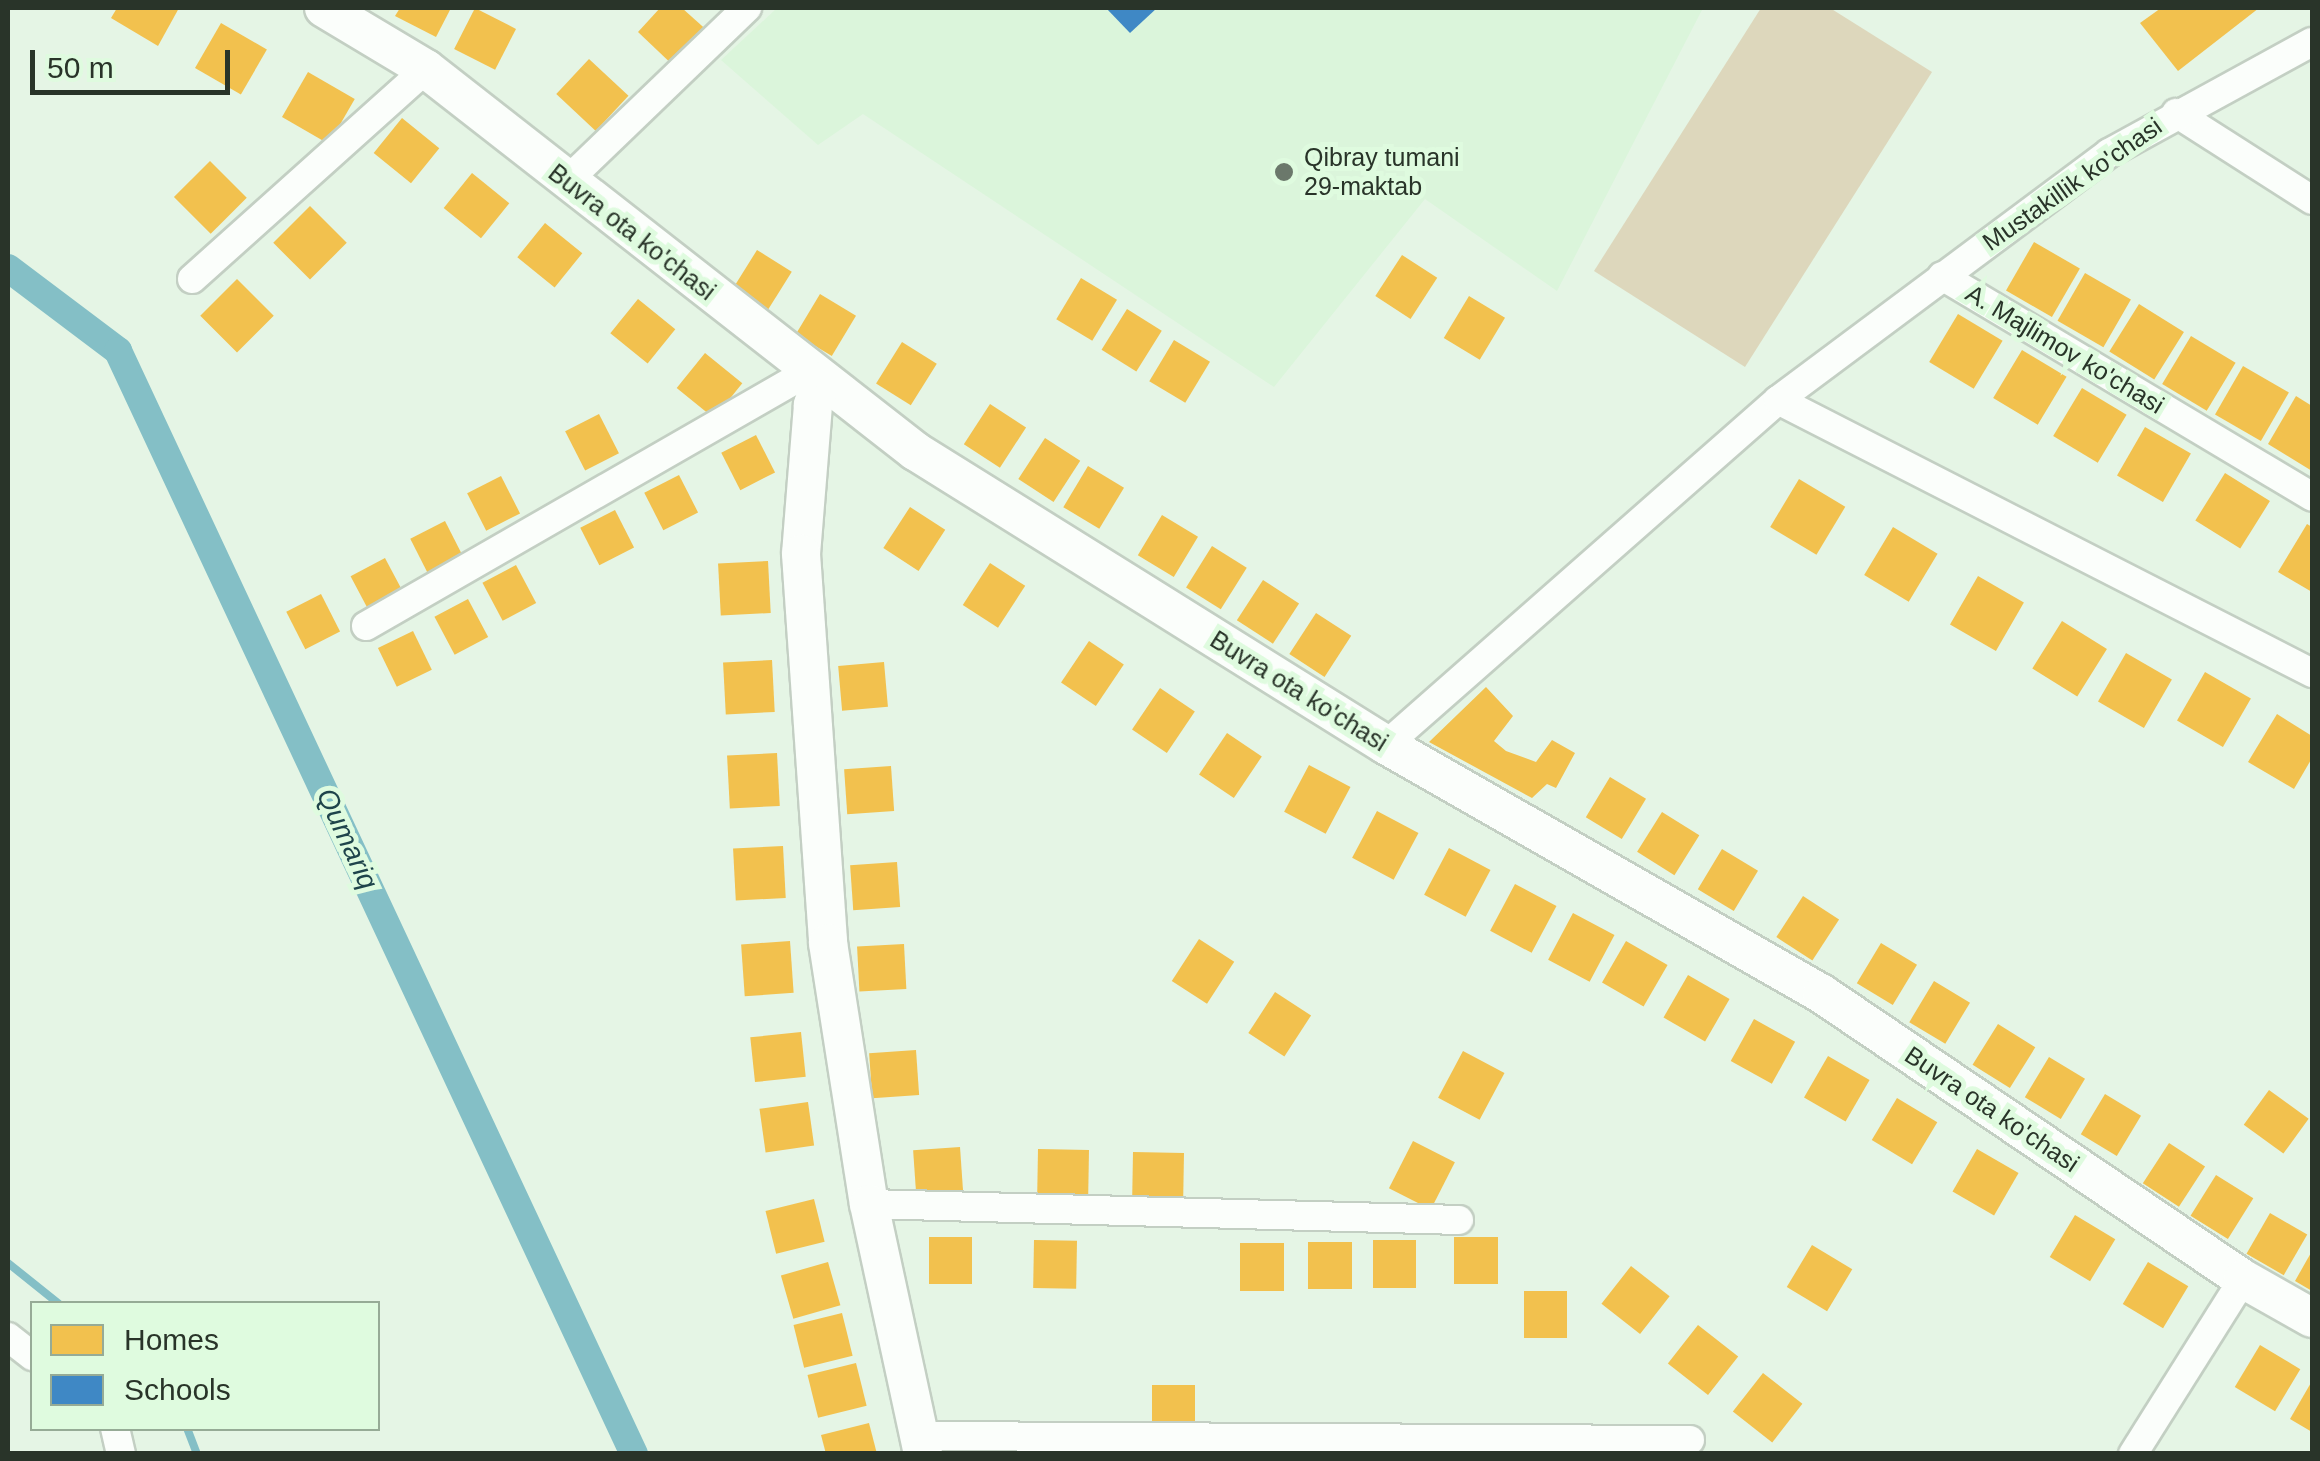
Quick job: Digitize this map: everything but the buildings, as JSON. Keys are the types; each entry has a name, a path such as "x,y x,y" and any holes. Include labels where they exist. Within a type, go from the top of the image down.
{"main road":[{"name":"Buvra ota ko'chasi","path":"324,8 426,69 915,451 1386,745 1822,994 2243,1280 2312,1318"},
{"path":"816,376 801,554 812,770 828,943 869,1204 922,1445"}],"street":[{"path":"567,181 747,8"},
{"name":"Mustakillik ko'chasi","path":"1942,276 2176,113 2312,42"},
{"path":"192,279 426,69"},
{"path":"2176,113 2312,200"},
{"name":"A. Majlimov ko'chasi","path":"1386,745 1778,400 1942,276 2312,497"},
{"path":"366,626 816,376"},
{"path":"1778,400 2312,673"},
{"path":"869,1204 1460,1220"},
{"path":"2133,1454 2243,1280"},
{"path":"8,1337 30,1354"},
{"path":"922,1445 1690,1440"}],"shaded area":[{"name":"Qibray tumani 29-maktab","path":"777,8 1703,8 1557,291 1425,199 1274,387 863,114 818,145 721,60"},
{"path":"1761,8 1830,8 1932,72 1745,367 1594,271"}],"waterway":[{"name":"Qumariq","path":"8,268 118,351 634,1454"},
{"path":"8,1263 55,1301"},
{"path":"188,1431 197,1454"}],"place":[{"name":"Qibray tumani 29-maktab","path":"1284,172"}]}
